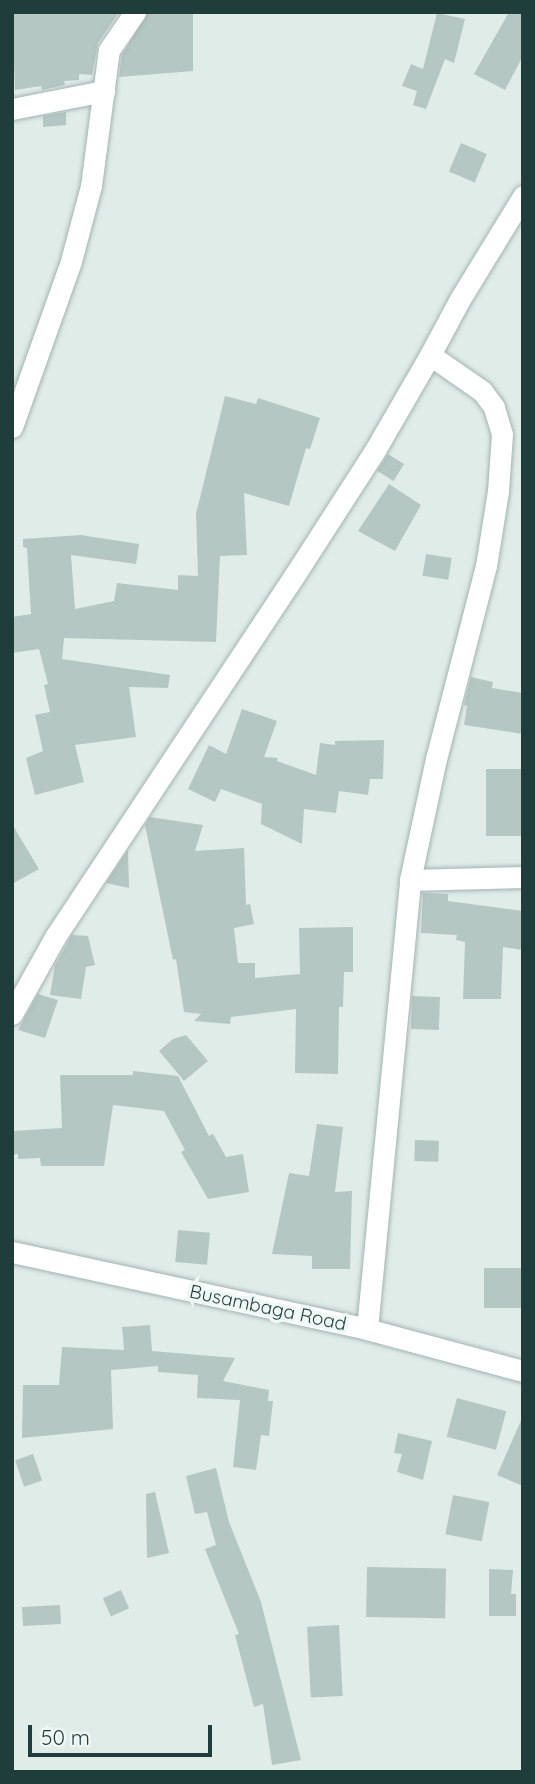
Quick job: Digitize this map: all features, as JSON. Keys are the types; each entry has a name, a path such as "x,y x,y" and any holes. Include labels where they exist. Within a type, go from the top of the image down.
{"street":[{"path":"12,427 71,261 91,186 109,50 135,12"},
{"path":"12,108 104,91"},
{"path":"12,1014 55,937 374,452 523,196"},
{"path":"368,1329 410,880 436,759 486,566 498,491 502,434 494,407 482,391 429,355"},
{"path":"410,880 523,877"},
{"name":"Busambaga Road","path":"12,1252 368,1329 523,1371"}],"building":[{"path":"12,12 119,12 98,43 92,75 79,74 79,80 64,81 65,85 42,90 41,86 15,90"},
{"path":"148,12 193,12 193,71 119,77 122,55"},
{"path":"509,12 523,12 523,56 505,90 474,74"},
{"path":"437,13 465,19 454,63 445,59 426,109 413,105 417,91 402,86 411,64 423,69"},
{"path":"66,112 66,125 43,127 43,116"},
{"path":"461,143 487,154 475,182 449,172"},
{"path":"225,396 256,404 258,398 320,418 310,449 306,448 289,506 244,493 247,555 220,556 216,642 64,638 62,659 170,675 168,688 129,687 136,737 75,745 84,782 35,795 26,758 43,751 35,715 50,712 44,685 48,684 39,649 12,653 12,617 31,614 27,548 23,547 23,539 81,535 139,544 136,564 71,555 75,609 114,601 117,583 178,590 178,575 198,576 196,514"},
{"path":"388,454 404,464 394,481 377,471"},
{"path":"389,484 421,505 395,551 358,531"},
{"path":"426,554 452,558 448,580 423,576"},
{"path":"471,677 493,682 492,688 523,693 523,734 464,725 467,706 464,705"},
{"path":"242,709 277,721 264,757 278,758 277,761 316,775 320,743 335,745 335,741 384,740 383,779 370,779 368,795 339,791 336,813 304,809 302,844 261,824 262,804 221,789 215,802 188,789 209,745 226,754"},
{"path":"486,769 523,769 523,836 486,836"},
{"path":"150,817 203,825 195,851 244,848 246,905 250,904 254,924 234,928 238,963 255,963 255,978 300,974 299,928 353,927 353,972 344,972 343,1007 339,1007 338,1074 295,1073 296,1009 231,1017 230,1024 194,1021 201,1014 184,1012 176,959 173,960 145,825"},
{"path":"12,824 39,869 12,884"},
{"path":"128,850 129,888 106,883"},
{"path":"423,893 448,894 448,901 523,911 523,950 503,947 501,999 463,999 465,942 456,940 457,935 421,933"},
{"path":"72,935 88,936 95,965 86,967 81,999 50,995 55,965"},
{"path":"38,994 58,1000 45,1038 18,1030"},
{"path":"412,996 440,997 439,1030 411,1029"},
{"path":"186,1035 208,1061 184,1081 159,1051 173,1039"},
{"path":"133,1071 178,1076 209,1136 213,1134 226,1157 243,1154 249,1192 208,1199 181,1152 185,1150 164,1111 113,1105 104,1166 41,1166 40,1158 18,1159 18,1154 12,1155 12,1131 62,1128 60,1075 133,1075"},
{"path":"317,1124 343,1127 335,1192 352,1191 350,1269 312,1269 312,1256 272,1254 289,1173 309,1176"},
{"path":"415,1140 439,1141 438,1162 414,1161"},
{"path":"178,1230 210,1233 207,1265 175,1262"},
{"path":"484,1268 523,1268 523,1308 484,1308"},
{"path":"150,1325 152,1351 235,1358 223,1381 269,1390 268,1401 273,1401 269,1436 261,1435 256,1470 233,1467 240,1400 197,1398 198,1375 158,1372 158,1366 111,1370 113,1429 22,1438 23,1385 59,1385 62,1347 124,1350 122,1327"},
{"path":"457,1398 506,1411 496,1450 447,1437"},
{"path":"523,1416 523,1486 497,1475"},
{"path":"398,1433 432,1441 423,1480 397,1472 402,1454 394,1453"},
{"path":"33,1454 42,1480 24,1487 15,1460"},
{"path":"216,1468 229,1522 261,1602 301,1760 272,1765 263,1704 254,1707 235,1635 239,1634 205,1549 216,1545 207,1512 195,1514 186,1476"},
{"path":"155,1492 169,1553 147,1558 146,1494"},
{"path":"453,1495 489,1502 482,1541 445,1534"},
{"path":"367,1567 446,1568 445,1618 366,1617"},
{"path":"489,1569 513,1570 511,1594 516,1594 516,1616 489,1616"},
{"path":"121,1590 129,1608 111,1616 103,1598"},
{"path":"60,1605 61,1624 23,1626 22,1607"},
{"path":"339,1625 343,1696 311,1698 307,1627"}]}
